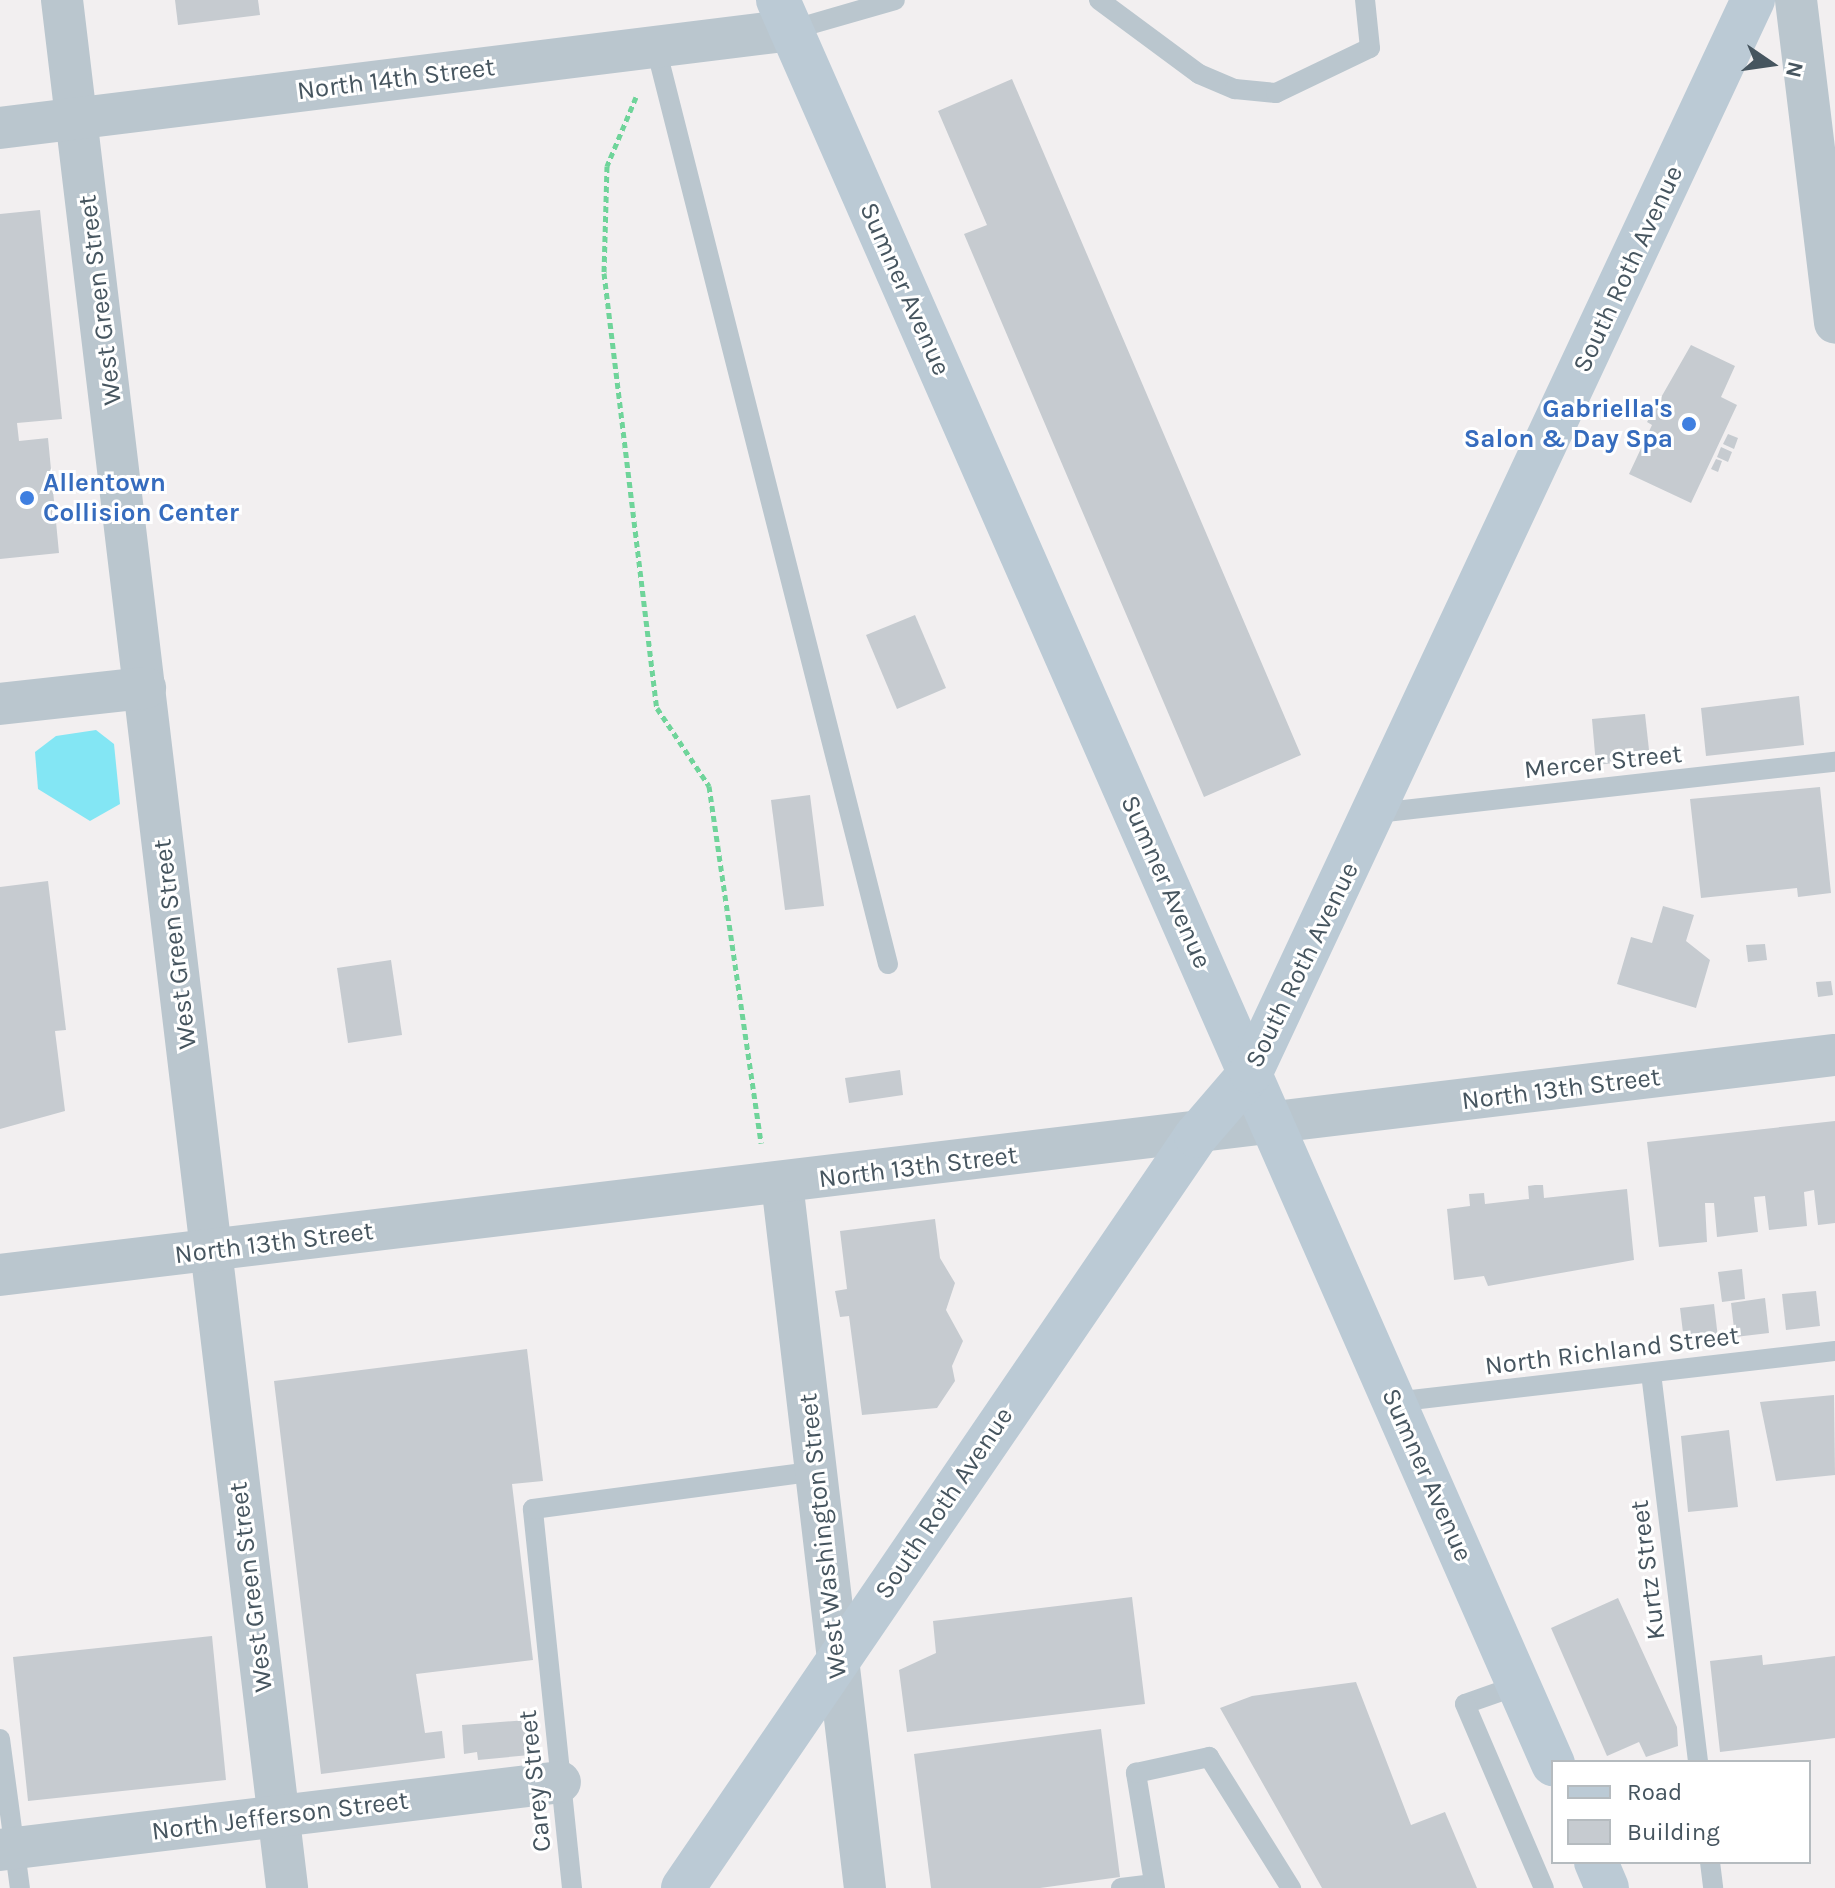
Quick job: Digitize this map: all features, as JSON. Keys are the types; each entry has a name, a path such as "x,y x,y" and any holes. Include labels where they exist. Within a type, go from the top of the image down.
{"main road":[{"name":"South Roth Avenue","path":"683,1888 1196,1136 1251,1072 1377,813 1753,0"},
{"name":"Sumner Avenue","path":"785,15 1551,1760"},
{"path":"1597,1864 1607,1888"}],"street":[{"name":"West Green Street","path":"62,0 287,1888"},
{"path":"1796,0 1828,203 1835,323"},
{"name":"North 14th Street","path":"0,128 656,48 785,15"},
{"path":"0,704 145,688"},
{"name":"North 13th Street","path":"0,1275 1196,1136 1835,1055"},
{"name":"West Washington Street","path":"774,1183 816,1471 865,1888"},
{"name":"North Jefferson Street","path":"12,1862 278,1815 560,1782"}],"lane":[{"path":"785,15 895,0"},
{"path":"1099,0 1199,74 1276,93 1370,48 1365,0"},
{"path":"656,48 888,964"},
{"name":"Mercer Street","path":"1377,813 1835,762"},
{"name":"North Richland Street","path":"1394,1402 1835,1351"},
{"name":"Kurtz Street","path":"1651,1373 1698,1760"},
{"name":"Carey Street","path":"572,1888 533,1509 816,1471"},
{"path":"1519,1685 1465,1704 1544,1888"},
{"path":"0,1739 12,1862"},
{"path":"1121,1888 1154,1886 1136,1773 1209,1757 1291,1888"},
{"path":"1710,1864 1713,1888"}],"path":[{"path":"656,48 607,166 604,273 657,708 709,786 774,1183"}],"water":[{"path":"96,730 114,744 120,804 90,821 38,789 35,752 56,736"}],"building":[{"path":"175,0 258,0 260,15 178,25"},
{"path":"1012,79 1301,755 1204,797 964,234 987,225 938,111"},
{"path":"40,210 62,419 17,423 19,441 48,438 59,553 0,559 0,214"},
{"name":"Gabriella's Salon & Day Spa","path":"1691,345 1735,366 1721,397 1737,405 1691,503 1629,474 1652,425 1647,422"},
{"path":"1728,434 1738,438 1734,449 1723,444"},
{"path":"1721,447 1732,452 1728,462 1717,457"},
{"path":"1716,459 1722,461 1718,472 1711,469"},
{"path":"915,615 946,688 897,709 866,635"},
{"path":"1799,696 1804,745 1706,756 1701,708"},
{"path":"1645,714 1650,759 1596,765 1592,719"},
{"path":"1820,787 1831,893 1798,897 1797,888 1701,898 1690,799"},
{"path":"810,795 824,906 785,910 771,800"},
{"path":"48,881 66,1030 55,1031 65,1111 0,1129 0,887"},
{"path":"1663,906 1694,915 1686,941 1710,960 1696,1008 1617,984 1631,937 1652,943"},
{"path":"1765,944 1767,960 1748,962 1746,945"},
{"path":"391,960 402,1035 348,1043 337,968"},
{"path":"1831,981 1833,995 1818,997 1816,982"},
{"path":"900,1070 903,1095 849,1103 845,1078"},
{"path":"1835,1121 1835,1223 1818,1225 1814,1190 1804,1192 1807,1226 1769,1230 1765,1196 1754,1197 1758,1232 1717,1237 1714,1203 1705,1203 1707,1242 1659,1247 1647,1142"},
{"path":"1543,1185 1544,1198 1627,1189 1634,1260 1488,1286 1484,1276 1454,1280 1447,1209 1470,1206 1469,1194 1484,1193 1485,1204 1529,1199 1528,1186"},
{"path":"935,1219 940,1258 955,1283 946,1310 963,1341 952,1366 955,1381 937,1408 862,1415 849,1316 840,1317 835,1291 847,1289 840,1231"},
{"path":"1742,1269 1745,1299 1722,1302 1718,1272"},
{"path":"1816,1291 1820,1326 1786,1330 1782,1294"},
{"path":"1765,1298 1769,1333 1735,1337 1731,1303"},
{"path":"1714,1304 1718,1338 1684,1341 1680,1308"},
{"path":"527,1349 543,1481 512,1484 533,1660 416,1674 425,1733 442,1731 445,1758 321,1774 274,1381"},
{"path":"1834,1395 1835,1475 1776,1481 1760,1402"},
{"path":"1729,1430 1738,1507 1688,1512 1681,1436"},
{"path":"1132,1597 1145,1704 907,1732 899,1670 936,1653 933,1621"},
{"path":"1618,1598 1677,1727 1678,1746 1646,1757 1639,1742 1607,1756 1551,1628"},
{"path":"212,1636 226,1780 28,1801 13,1657"},
{"path":"1762,1655 1763,1665 1835,1656 1835,1738 1720,1752 1710,1661"},
{"path":"1356,1682 1411,1825 1445,1812 1477,1888 1322,1888 1220,1708 1252,1696"},
{"path":"527,1720 530,1755 478,1760 477,1752 464,1754 462,1725"},
{"path":"1101,1729 1120,1877 1040,1888 931,1888 914,1754"}],"place":[{"name":"Gabriella's Salon & Day Spa","path":"1689,424"},
{"name":"Allentown Collision Center","path":"27,498"}]}
